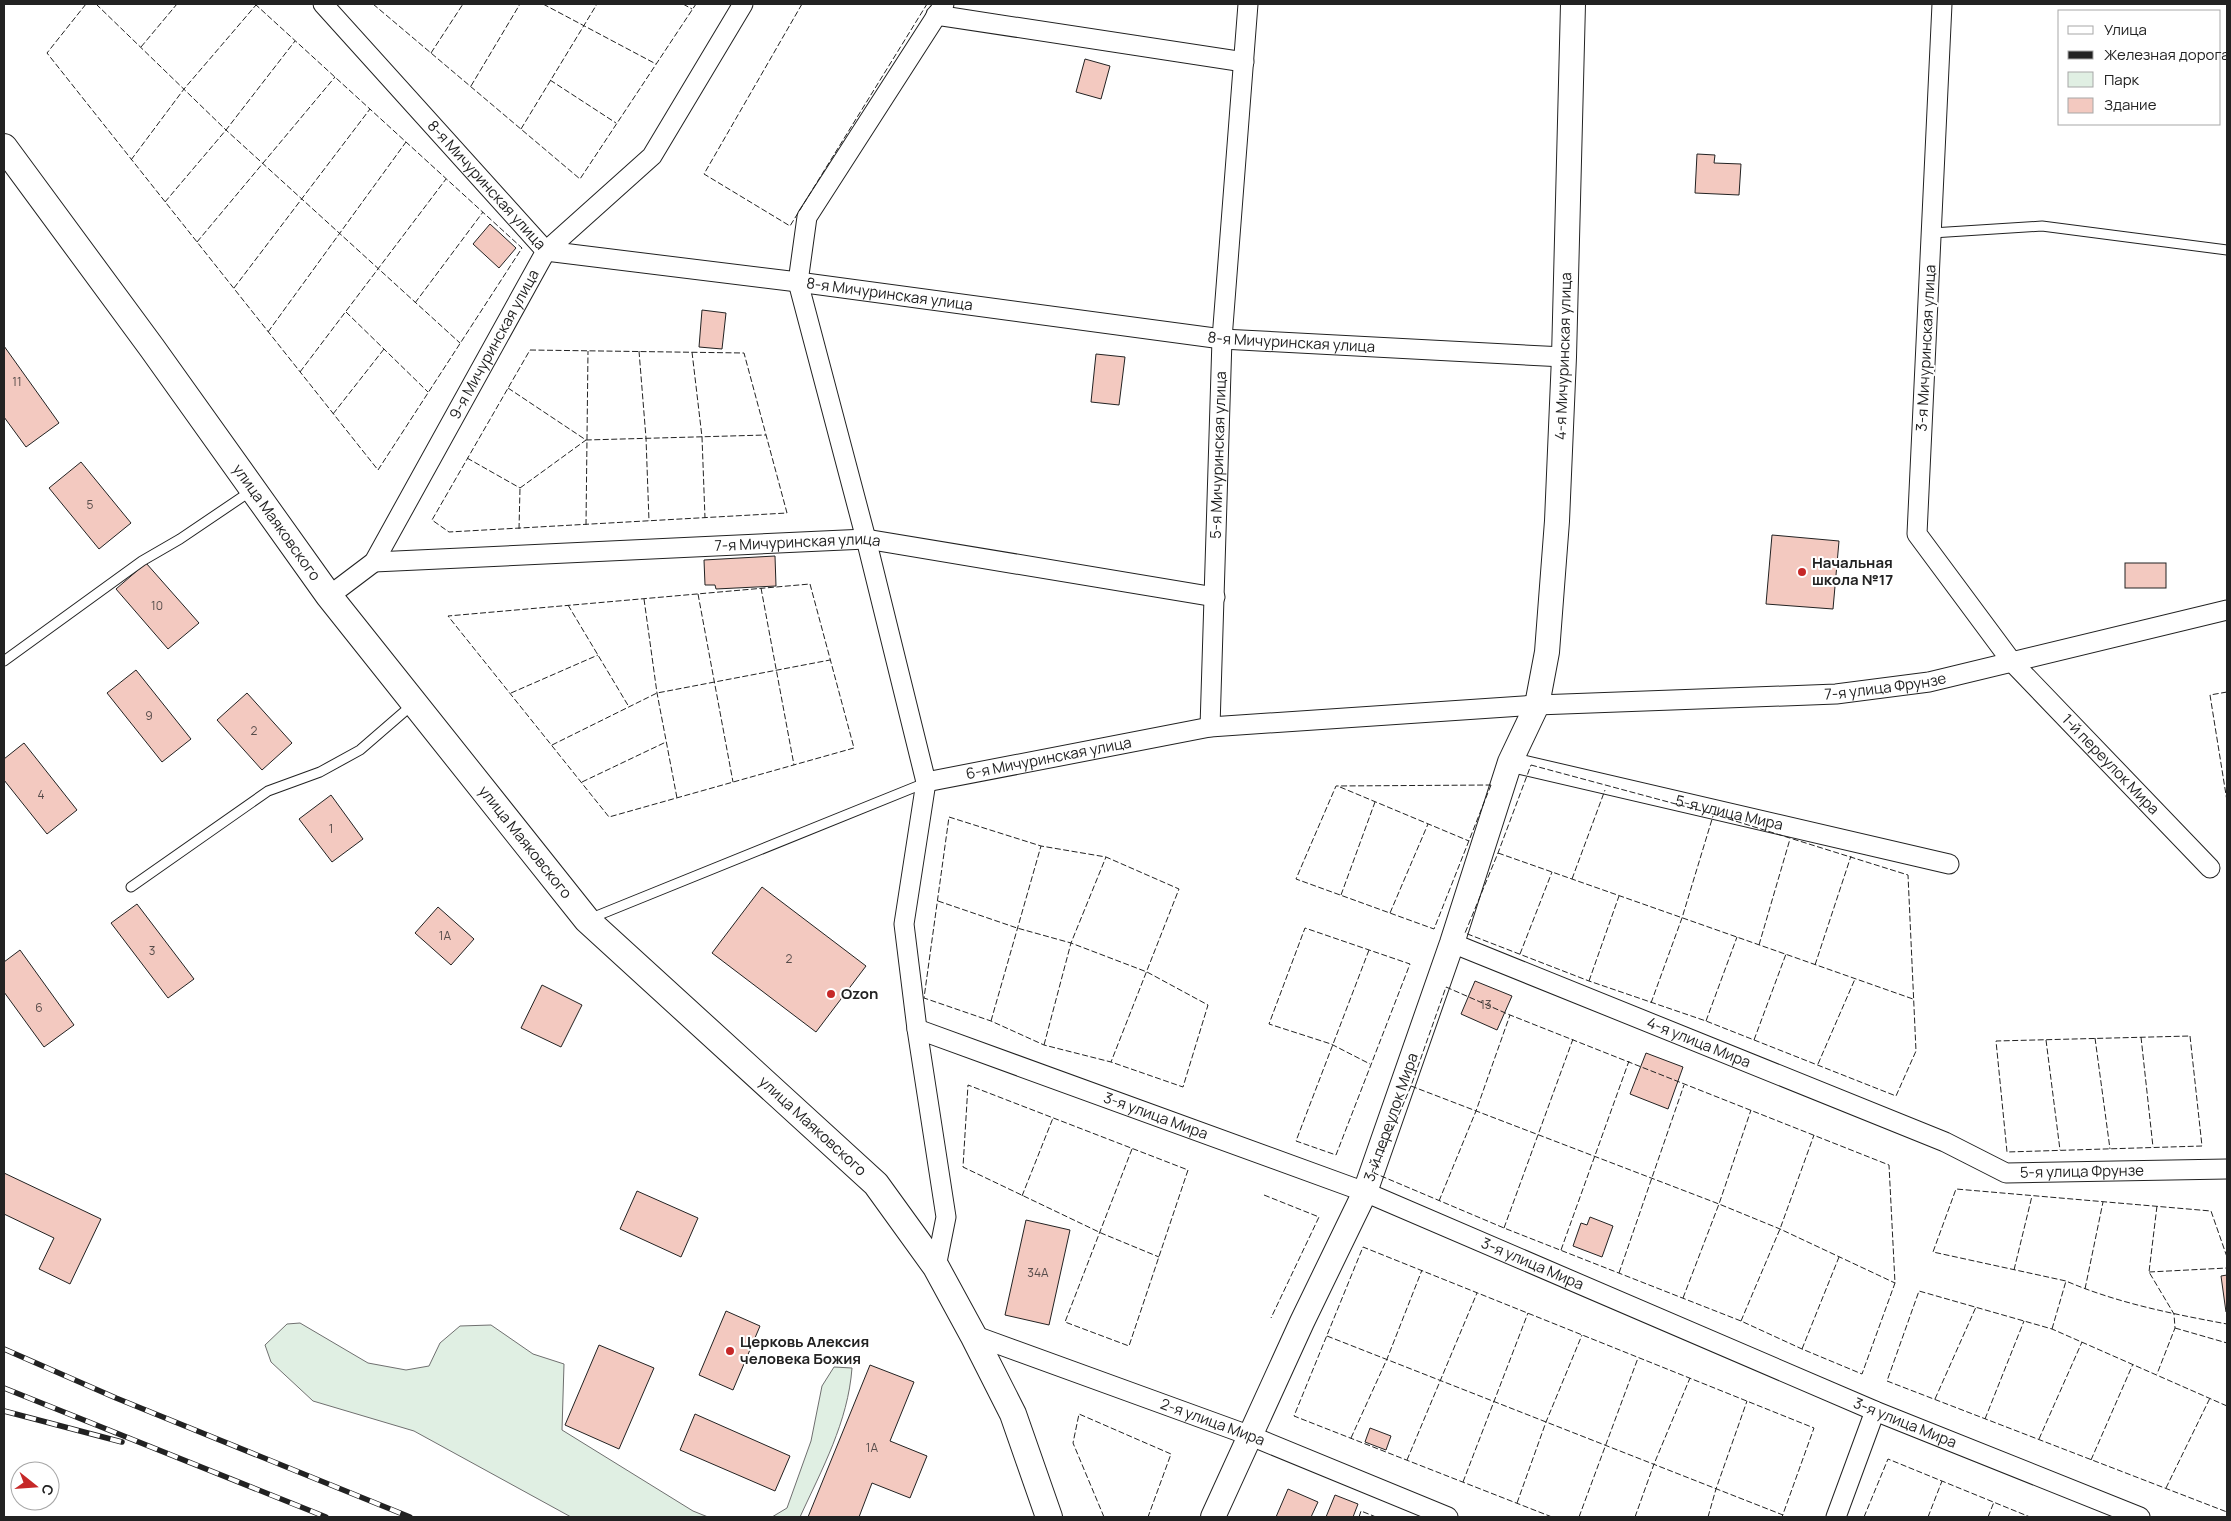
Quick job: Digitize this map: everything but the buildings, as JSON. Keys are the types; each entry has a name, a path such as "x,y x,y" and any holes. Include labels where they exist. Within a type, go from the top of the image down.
{"main road":[{"name":"улица Маяковского","path":"4,147 152,348 329,596 587,920 876,1184 936,1267 974,1335 1013,1414 1049,1517"}],"street":[{"name":"8-я Мичуринская улица","path":"323,4 546,251 798,282 1222,339 1564,357"},
{"name":"9-я Мичуринская улица","path":"329,596 374,562 546,251 652,156 743,4"},
{"name":"5-я Мичуринская улица","path":"1210,727 1222,339 1248,4"},
{"name":"4-я Мичуринская улица","path":"1537,706 1548,642 1557,521 1564,357 1572,4"},
{"name":"3-я Мичуринская улица","path":"1942,4 1917,534 2012,662"},
{"path":"936,1267 946,1217 917,1029 904,924 926,782 866,538 798,282 807,217 940,9 1244,62"},
{"name":"7-я Мичуринская улица","path":"374,562 866,538 1215,597"},
{"name":"7-я улица Фрунзе","path":"1537,706 1836,694 1929,682 2227,610"},
{"name":"1-й переулок Мира","path":"2012,662 2210,868"},
{"name":"6-я Мичуринская улица","path":"926,782 1210,727 1537,706"},
{"name":"3-й переулок Мира","path":"1213,1517 1302,1322 1365,1192 1452,943 1510,762 1537,706"},
{"name":"5-я улица Мира","path":"1510,762 1949,864"},
{"name":"4-я улица Мира","path":"1452,943 1945,1142"},
{"name":"3-я улица Мира","path":"917,1029 1365,1192 1875,1411 2140,1517"},
{"name":"5-я улица Фрунзе","path":"1945,1142 2006,1173 2227,1170"},
{"name":"2-я улица Мира","path":"974,1335 1251,1436 1448,1517"},
{"path":"1836,1517 1875,1411"}],"lane":[{"path":"1932,233 2042,226 2227,250"},
{"path":"4,661 142,561 180,539 253,490"},
{"path":"131,887 268,791 320,772 360,750 414,703"},
{"name":"6-я Мичуринская улица","path":"587,920 926,782"}],"green space":[{"path":"300,1323 368,1363 406,1370 429,1366 440,1343 460,1326 491,1325 533,1354 564,1364 562,1430 693,1511 708,1517 571,1517 414,1431 313,1401 271,1362 265,1345 287,1324"},
{"path":"834,1367 852,1368 850,1388 833,1445 800,1517 772,1517 787,1508 811,1441 822,1386"}],"railway":[{"path":"4,1349 116,1398 410,1517"},
{"path":"4,1388 326,1517"},
{"path":"4,1411 122,1442"}],"fence":[{"path":"86,4 47,53 378,470 522,248 255,4"},
{"path":"96,4 226,130 460,343"},
{"path":"141,47 177,4"},
{"path":"373,4 580,179 696,4"},
{"path":"431,53 463,4"},
{"path":"471,86 520,4"},
{"path":"543,4 656,64"},
{"path":"521,129 597,4"},
{"path":"683,4 692,9"},
{"path":"802,4 704,174 790,226 927,4"},
{"path":"131,160 184,89 256,5"},
{"path":"165,202 226,130 295,41"},
{"path":"197,242 335,77"},
{"path":"550,80 616,123"},
{"path":"234,288 370,109"},
{"path":"268,332 406,142"},
{"path":"300,372 446,179"},
{"path":"415,303 483,212"},
{"path":"346,312 428,392"},
{"path":"333,414 384,349"},
{"path":"530,350 744,353 787,513 449,532 432,520 530,350"},
{"path":"586,525 588,351"},
{"path":"639,351 646,438 649,521"},
{"path":"692,352 702,437 705,518"},
{"path":"508,388 586,440 766,435"},
{"path":"520,488 586,440"},
{"path":"467,458 520,488"},
{"path":"519,529 520,488"},
{"path":"810,584 854,748 609,817 448,616 810,584"},
{"path":"761,588 794,765"},
{"path":"698,594 733,782"},
{"path":"644,599 657,693 677,798"},
{"path":"568,605 629,707"},
{"path":"511,693 598,655"},
{"path":"552,745 657,693 830,660"},
{"path":"2227,692 2210,695 2227,801"},
{"path":"582,782 666,742"},
{"path":"1531,765 1713,814 1908,875 1916,1051 1896,1096 1706,1021 1589,981 1465,933 1531,765"},
{"path":"1491,785 1434,929 1296,879 1336,786 1491,785"},
{"path":"1340,787 1469,841"},
{"path":"1572,879 1605,790"},
{"path":"1341,895 1375,802"},
{"path":"1651,1003 1682,918 1713,816"},
{"path":"938,901 1017,928 1071,943 1147,972 1208,1005 1183,1087 1111,1062 1044,1045 991,1021 924,998 949,817 1041,846 1106,857 1179,889 1111,1062"},
{"path":"1390,913 1428,824"},
{"path":"1759,945 1790,839"},
{"path":"991,1021 1041,846"},
{"path":"1498,853 1913,999"},
{"path":"1815,965 1851,856"},
{"path":"1044,1045 1071,943 1106,857"},
{"path":"1520,954 1552,872"},
{"path":"1589,981 1619,896"},
{"path":"1369,950 1296,1141 1336,1155 1410,964 1305,928 1269,1024 1331,1044 1370,1064"},
{"path":"1706,1021 1737,937"},
{"path":"1754,1040 1786,954"},
{"path":"1818,1064 1855,979"},
{"path":"1446,987 1510,1015 1889,1165 1895,1283 1862,1374 1741,1321 1504,1228 1374,1173 1411,1086 1446,987"},
{"path":"1439,1201 1476,1111 1510,1015"},
{"path":"2190,1036 2202,1146 2007,1152 1996,1041 2190,1036"},
{"path":"2141,1037 2153,1147"},
{"path":"2095,1038 2110,1149"},
{"path":"1504,1228 1573,1039"},
{"path":"2046,1040 2060,1150"},
{"path":"1561,1250 1629,1061"},
{"path":"1132,1149 1065,1322 1129,1346 1188,1170 968,1085 963,1167 1101,1233 1159,1257"},
{"path":"1619,1273 1684,1085"},
{"path":"1411,1086 1719,1204 1780,1229 1895,1283"},
{"path":"1683,1298 1719,1204 1751,1110"},
{"path":"1022,1196 1053,1118"},
{"path":"1741,1321 1780,1229 1814,1135"},
{"path":"2227,1257 2211,1211 1956,1189 1933,1252 2066,1281 2125,1302 2227,1324"},
{"path":"1264,1195 1319,1217 1271,1318"},
{"path":"2014,1270 2032,1196"},
{"path":"2085,1289 2103,1202"},
{"path":"2157,1206 2149,1272 2174,1314 2175,1328 2157,1374"},
{"path":"1552,1517 1294,1416 1363,1247 1814,1428 1782,1517"},
{"path":"1802,1349 1839,1257"},
{"path":"2149,1272 2227,1268"},
{"path":"1351,1438 1387,1359 1422,1270"},
{"path":"2052,1329 2066,1281"},
{"path":"2227,1406 2052,1329 1919,1291 1887,1381 2227,1512"},
{"path":"1407,1460 1477,1293"},
{"path":"1935,1399 1976,1307"},
{"path":"1463,1482 1528,1313"},
{"path":"1985,1419 2024,1321"},
{"path":"2175,1328 2227,1343"},
{"path":"1517,1503 1546,1422 1582,1335"},
{"path":"1327,1336 1783,1515"},
{"path":"2039,1439 2082,1342"},
{"path":"1579,1517 1638,1358"},
{"path":"2091,1460 2133,1364"},
{"path":"1635,1517 1654,1464 1690,1378"},
{"path":"2166,1488 2210,1398"},
{"path":"1708,1517 1747,1401"},
{"path":"1104,1517 1073,1443 1079,1414 1171,1454 1148,1517"},
{"path":"1864,1517 1888,1459 2030,1517"},
{"path":"1928,1517 1942,1481"},
{"path":"1988,1517 1994,1502"},
{"path":"1359,1517 1361,1511 1376,1517"}],"place":[{"name":"Начальная школа №17","path":"1802,572"},
{"name":"Ozon","path":"831,994"},
{"name":"Церковь Алексия человека Божия","path":"730,1351"}]}
